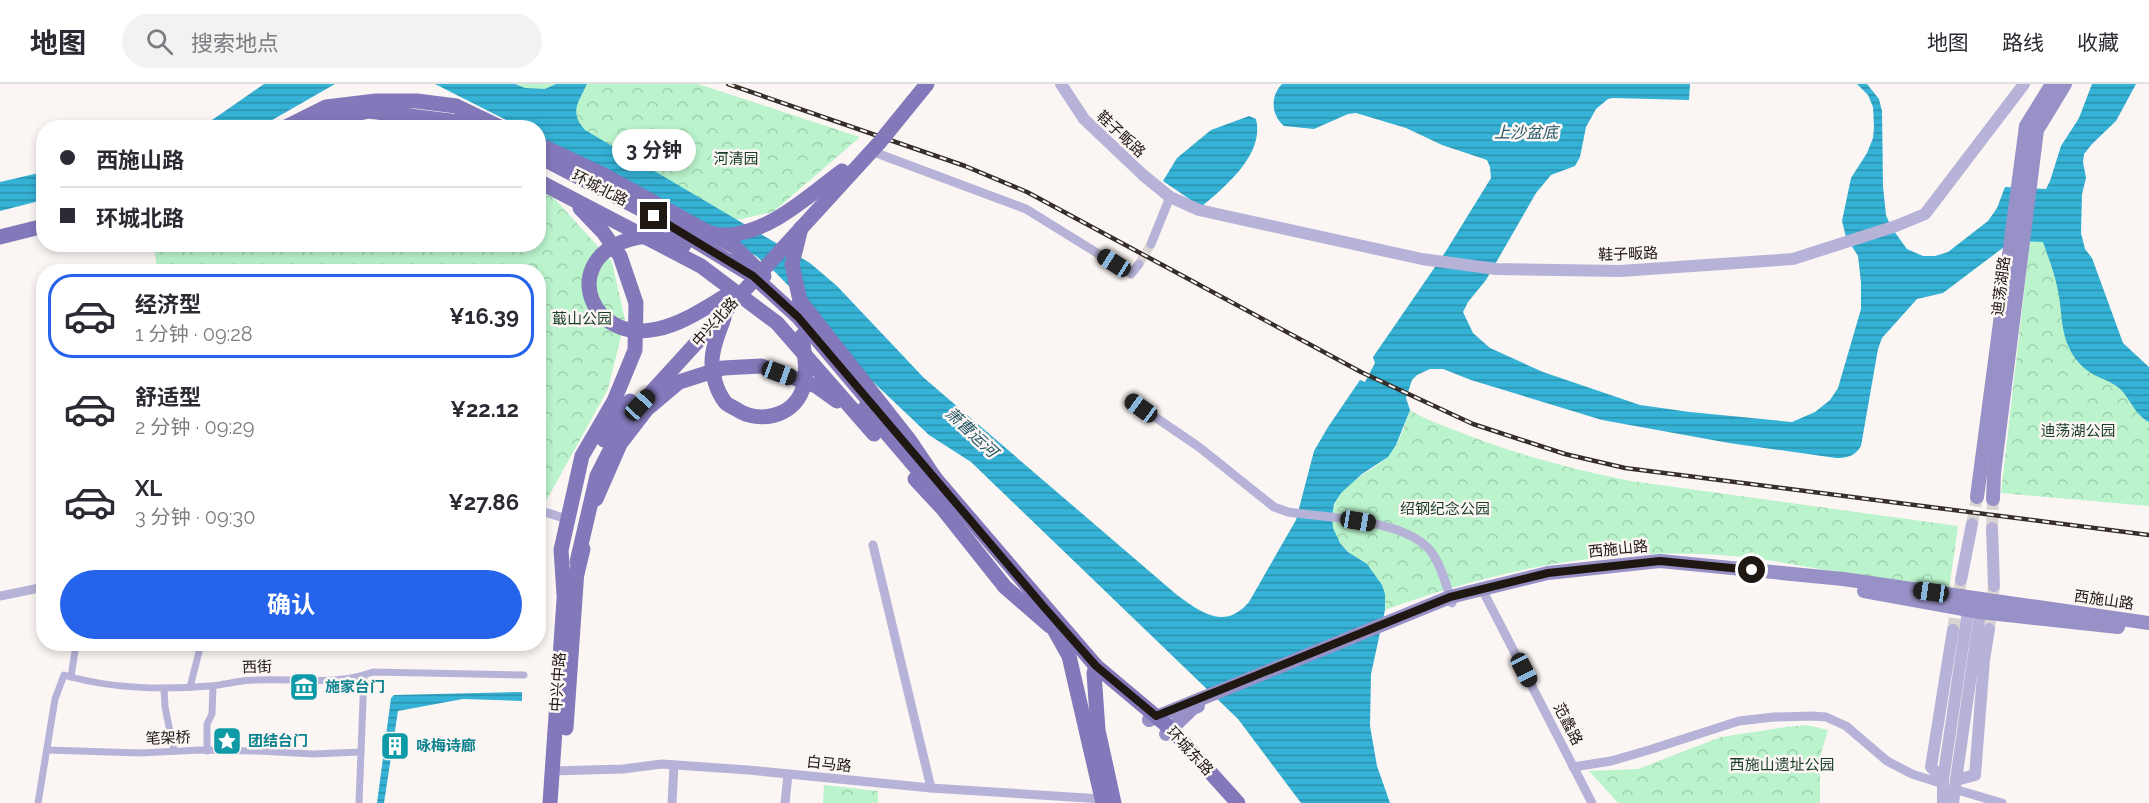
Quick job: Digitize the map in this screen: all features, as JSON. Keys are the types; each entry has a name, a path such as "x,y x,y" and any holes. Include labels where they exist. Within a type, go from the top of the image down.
{"main road":[{"name":"中兴北路","path":"728,301 873,137 915,84"},
{"name":"中兴北路","path":"572,561 589,472 615,416 801,228 871,151 927,84"},
{"name":"迪荡湖路","path":"1977,497 2026,126 2052,84"},
{"name":"迪荡湖路","path":"1993,500 2037,130 2065,84"},
{"path":"300,120 326,107 376,101 417,101 456,106 485,120"},
{"path":"326,120 369,111 431,120"},
{"path":"546,148 604,175 735,246 891,410 929,463 1044,593 1069,656 1106,802"},
{"path":"546,160 690,227 724,236 746,232 781,216 842,171"},
{"name":"环城北路","path":"546,160 750,279"},
{"path":"546,186 701,266 777,323 943,509 1005,586 1056,628"},
{"path":"564,594 561,550 582,456 614,401 634,350 636,303 620,256 603,232 570,197"},
{"path":"0,228 36,220"},
{"name":"环城北路","path":"652,220 684,245 750,279"},
{"path":"0,237 36,228"},
{"path":"801,228 792,264 800,301 910,441 935,478"},
{"path":"684,245 648,237 630,239 614,245 598,260 592,270 588,286 591,299 600,315 615,327 631,332 656,330 728,301"},
{"name":"环城东路","path":"750,279 1021,585"},
{"name":"环城东路","path":"750,279 798,317 935,478 1056,628 1095,669 1169,732 1238,803"},
{"path":"728,301 715,342 712,362 714,379 725,402 746,416 768,418 790,408 802,392 807,373 802,336"},
{"path":"576,578 597,497 620,444 647,409 679,382 723,368 761,366 816,386 856,414"},
{"name":"中兴中路","path":"550,803 557,771 576,578 572,561"},
{"name":"中兴中路","path":"561,803 557,771 564,594 572,561"},
{"name":"西施山路","path":"1153,718 1192,705 1447,602 1548,573 1660,561 1843,579 1974,607 2149,623"},
{"name":"西施山路","path":"1447,602 1485,595 1549,578 1660,566 1843,587 2149,631"},
{"path":"1095,669 1098,730 1106,802"},
{"name":"西施山路","path":"1169,732 1192,705"},
{"name":"环城东路","path":"1169,732 1228,803"}],"street":[{"name":"鞋子畈路","path":"1061,84 1084,119 1143,175 1170,197 1199,210 1422,260 1496,269 1620,271 1793,258 1896,226 1924,214 2024,84"},
{"path":"871,151 1026,209 1131,274 1139,264"},
{"path":"1151,244 1170,197"},
{"path":"1130,400 1199,447 1274,507 1288,512 1383,525 1403,530 1421,540 1434,555 1447,602"},
{"path":"546,512 567,519"},
{"path":"1961,580 1972,524"},
{"path":"1992,528 1994,586"},
{"path":"873,545 931,789"},
{"path":"0,596 36,589"},
{"name":"范蠡路","path":"1485,595 1592,803"},
{"path":"1943,803 1949,783 1974,607"},
{"path":"1949,783 1975,775 1984,660 1989,629"},
{"path":"1953,630 1931,766 1949,783 1953,803"},
{"path":"38,803 55,699 68,676 74,651"},
{"path":"190,687 199,651"},
{"name":"西街","path":"68,676 91,682 164,688 213,686 255,680 331,681 373,672 524,675"},
{"path":"359,803 364,675"},
{"path":"207,751 207,724 212,714 213,686"},
{"path":"164,688 165,707 174,751"},
{"path":"1573,767 1611,761 1739,721 1774,717 1826,717 1846,726 1887,760 1912,774 1949,783 2002,803"},
{"name":"笔架桥","path":"47,750 140,753 174,751 313,754 361,752"},
{"path":"672,803 675,765"},
{"name":"白马路","path":"557,771 675,765 931,789 1106,802"},
{"path":"785,803 788,775"}],"green space":[{"name":"河清园","path":"483,84 698,84 860,137 773,212 727,222"},
{"name":"蕺山公园","path":"546,189 612,262 625,320 608,389 546,501 546,264 156,264 155,252 546,252"},
{"name":"迪荡湖公园","path":"2030,241 2053,242 2149,400 2149,506 2001,493"},
{"name":"绍钢纪念公园","path":"1410,410 1433,422 1500,447 1631,481 1958,526 1949,590 1751,558 1697,554 1651,554 1606,557 1516,571 1471,582 1385,610 1384,594 1378,580 1337,539 1332,526 1333,510 1342,492 1381,462 1396,446"},
{"name":"西施山遗址公园","path":"1807,725 1828,730 1820,757 1820,803 1618,803 1589,771 1638,769 1721,737"},
{"path":"824,785 878,791 878,803 823,803"}],"water":[{"path":"264,84 335,84 272,120 212,120"},
{"path":"435,84 515,84 525,88 545,89 556,84 587,84 578,102 576,113 585,130 810,263 837,286 924,378 1177,595 1213,616 1231,616 1249,602 1296,520 1314,451 1360,380 1365,382 1375,363 1373,357 1446,251 1491,178 1487,160 1442,145 1406,128 1356,113 1348,114 1314,129 1284,126 1274,111 1275,94 1282,84 1690,84 1689,100 1613,98 1608,99 1596,109 1586,127 1580,157 1575,166 1551,175 1536,193 1486,280 1463,312 1473,333 1490,348 1543,372 1640,405 1792,422 1815,412 1830,400 1838,388 1861,309 1858,256 1846,237 1842,221 1851,178 1867,153 1873,138 1873,107 1868,95 1857,84 1867,84 1879,99 1882,111 1883,186 1886,215 1891,227 1907,249 1923,256 1935,256 1948,252 1988,221 1997,208 2005,187 2046,189 2061,146 2079,118 2092,84 2136,84 2116,121 2084,154 2086,178 2082,194 2081,233 2085,249 2092,258 2123,343 2149,367 2149,422 2140,415 2119,388 2089,372 2073,355 2065,336 2056,280 2043,242 2020,241 2008,244 1943,293 1917,299 1882,338 1878,349 1861,446 1848,457 1836,458 1729,443 1602,420 1471,380 1443,369 1430,369 1412,380 1406,398 1410,410 1396,445 1388,457 1362,474 1341,493 1334,504 1332,516 1333,528 1340,543 1348,552 1367,564 1382,585 1385,594 1385,610 1371,674 1370,726 1377,766 1390,803 1301,803 1238,719 971,462 929,435 870,379 817,315 776,273 756,256 546,141 546,120 506,120"},
{"path":"1249,116 1256,119 1257,132 1255,145 1249,157 1231,180 1201,207 1163,181 1177,158 1211,130"},
{"path":"36,174 36,202 0,211 0,182"},
{"path":"522,692 522,701 463,699 398,711 384,803 377,803 391,698 394,695"}],"tunnel":[{"path":"1139,264 1151,244"},
{"path":"1972,524 1977,497"},
{"path":"1992,528 1993,499"},
{"path":"1953,630 1961,580"},
{"path":"1989,629 1994,586"}],"railway":[{"path":"728,84 965,166 1027,192 1361,372 1473,424 1565,454 1625,468 2149,535"}],"place":[{"name":"施家台门","path":"304,687"},
{"name":"团结台门","path":"227,741"},
{"name":"咏梅诗廊","path":"395,746"}],"route":[{"path":"654,216 753,276 798,317 1096,666 1156,716 1450,597 1466,593 1548,573 1660,561 1752,570"}],"water label":[{"name":"上沙盆底","path":"1526,132"},
{"name":"萧曹运河","path":"972,432"}]}
